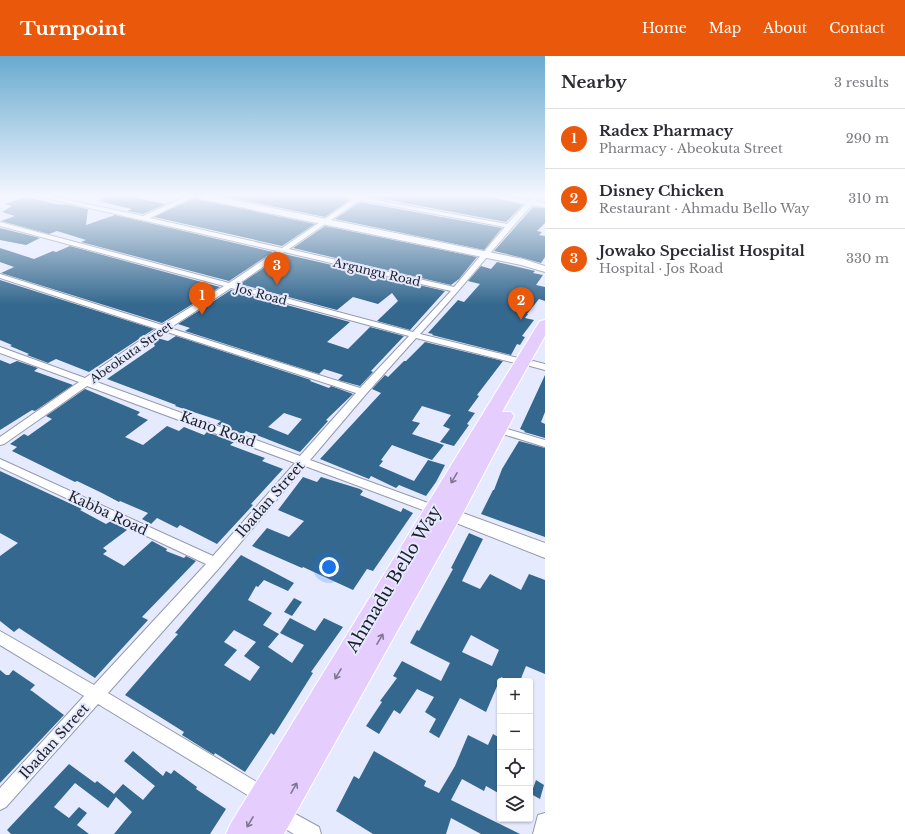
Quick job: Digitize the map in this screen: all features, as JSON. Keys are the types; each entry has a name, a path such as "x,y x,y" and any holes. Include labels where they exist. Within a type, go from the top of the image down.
{"main road":[{"name":"Ahmadu Bello Way","path":"242,834 534,364 545,324"},
{"name":"Ahmadu Bello Way","path":"267,834 443,512 497,429 545,343"}],"street":[{"name":"Jos Road","path":"31,232 414,335 534,364"},
{"name":"Argungu Road","path":"206,232 456,290"},
{"name":"Abeokuta Street","path":"0,442 165,327 230,286 310,232"},
{"path":"378,232 523,262 545,269"},
{"name":"Ibadan Street","path":"0,801 95,694 215,563 362,392 456,290 504,232"},
{"path":"523,262 545,264"},
{"path":"0,276 165,327 362,392"},
{"name":"Kano Road","path":"0,350 443,512"},
{"path":"497,429 545,444"},
{"name":"Kabba Road","path":"0,463 215,563"},
{"path":"443,512 545,551"},
{"path":"0,637 264,797"},
{"path":"279,814 312,834"},
{"path":"542,834 545,822"}],"building":[{"path":"0,232 17,232 40,238 26,245 0,240"},
{"path":"61,232 189,232 273,252 229,281 81,242 86,240"},
{"path":"222,232 303,232 282,246"},
{"path":"316,232 356,232 477,257 459,279 451,285 293,248"},
{"path":"399,232 498,232 484,250"},
{"path":"511,232 542,232 539,235 545,236 545,257 541,263 494,251"},
{"path":"70,246 220,287 162,323 1,273 14,267 0,262 0,248 34,259"},
{"path":"284,254 445,291 410,330 377,321 398,301 392,293 378,304 353,297 337,310 240,284"},
{"path":"497,262 535,271 533,273 543,275 536,285 545,287 545,301 539,299 527,314 525,318 534,320 522,336 525,337 520,345 517,344 511,355 428,333 458,300 464,302 480,284 468,281 481,266 491,269"},
{"path":"0,280 154,329 89,372 56,359 48,363 27,355 29,354 0,340"},
{"path":"231,290 350,322 327,342 348,349 370,327 404,336 371,371 373,372 360,386 338,380 343,375 324,369 319,374 185,331 190,328 178,324"},
{"path":"176,336 311,380 310,381 329,388 331,386 353,394 326,420 328,421 300,452 246,431 243,434 217,424 221,421 175,406 176,405 107,379 155,346 152,341 157,338 168,341","holes":["284,413 302,419 288,435 268,427"]},
{"path":"425,342 503,361 477,395 479,396 468,411 475,413 467,424 469,425 454,446 440,442 450,429 443,426 451,415 422,406 412,421 420,423 412,434 444,445 432,460 392,445 381,460 383,461 379,466 414,481 428,460 445,465 436,482 426,496 399,485 396,488 371,476 369,479 320,459 381,393 372,389 385,375 388,377"},
{"path":"0,360 10,364 17,361 38,368 34,371 73,385 35,411 32,410 0,430"},
{"path":"545,375 545,412 541,422 545,424 545,438 524,432 525,431 520,429"},
{"path":"85,389 140,412 137,415 148,420 125,437 143,445 167,426 179,431 184,427 204,435 207,432 234,442 230,445 265,458 262,461 283,469 251,504 253,505 217,544 180,525 177,528 157,518 151,524 142,519 148,513 120,501 119,502 77,481 75,482 12,451 17,447 10,444 24,434 28,436 52,419 46,416"},
{"path":"519,441 545,448 545,537 481,514 494,490 502,469"},
{"path":"0,471 82,509 80,510 106,524 111,521 127,530 103,548 107,551 103,554 124,566 152,541 167,549 166,551 184,558 186,556 196,561 142,617 148,620 95,678 19,628 14,632 0,621 0,556 18,543 0,533"},
{"path":"303,477 317,482 321,477 360,489 363,491 360,495 401,512 403,508 413,513 373,571 367,569 353,590 252,546 267,528 289,537 304,521 278,510"},
{"path":"469,533 483,539 462,581 480,589 490,574 521,590 529,574 545,580 545,674 526,666 521,678 497,678 497,686 486,712 460,698 439,738 429,732 436,719 425,712 434,697 417,689 400,714 394,710 379,734 366,726 382,702 380,701 397,678 393,676 402,661 441,681 450,663 410,643 417,630 419,631 453,569 451,568","holes":["471,635 499,650 492,666 462,652"]},
{"path":"241,555 294,583 288,591 264,580 258,587 256,586 248,600 272,613 263,625 279,634 268,647 292,663 304,645 280,633 290,618 315,631 324,618 343,627 311,672 313,673 274,735 271,733 245,772 182,735 184,732 125,695 178,634 175,633","holes":["234,630 256,642 244,656 260,667 250,681 224,665 237,650 224,642"]},
{"path":"294,598 302,602 292,616 284,612"},
{"path":"0,670 6,675 9,675 13,670 35,685 30,690 64,715 0,783"},
{"path":"493,734 497,736 497,792 486,786 484,791 462,779 451,800 520,834 481,834 451,818 446,834 373,834 336,811 354,776 359,779 374,751 426,781 424,786 439,793 455,766 468,735 488,745"},
{"path":"133,751 163,776 166,771 171,774 174,770 197,787 196,789 226,809 210,834 114,834 132,812 116,797 108,808 75,783 54,807 69,818 79,807 87,813 77,825 89,834 11,834 7,830 69,764 95,783 97,781 114,794 123,784 143,800 155,786 124,761"},
{"path":"536,780 544,785 540,799 533,795 533,788"}],"place":[{"name":"Jowako Specialist Hospital","path":"277,285"},
{"name":"Radex Pharmacy","path":"202,315"},
{"name":"Disney Chicken","path":"521,320"}]}
